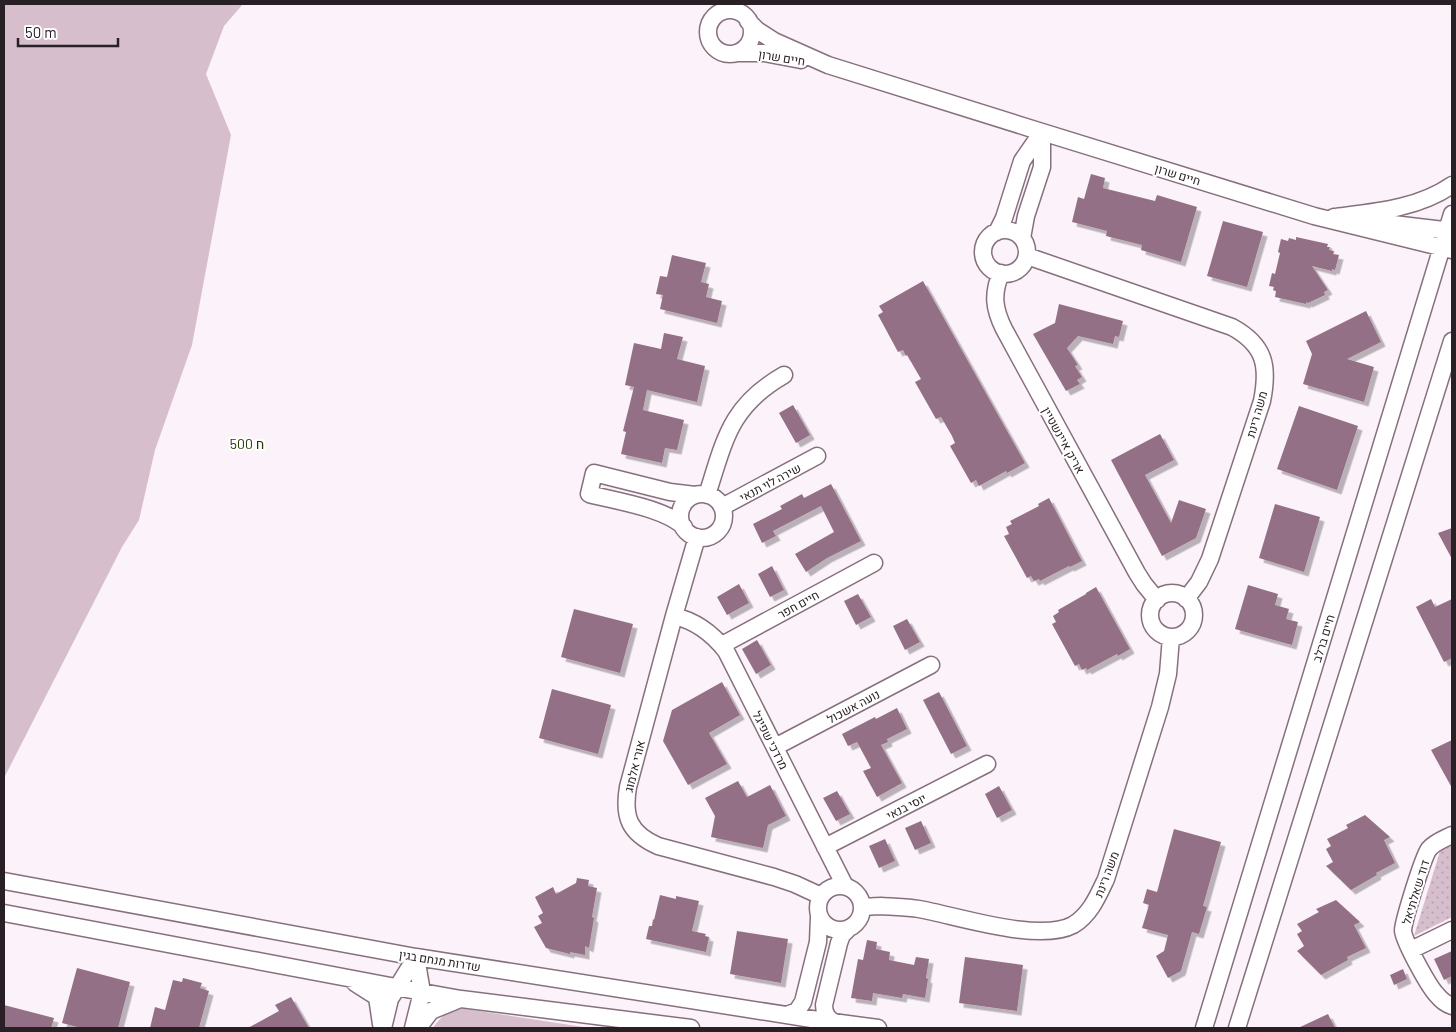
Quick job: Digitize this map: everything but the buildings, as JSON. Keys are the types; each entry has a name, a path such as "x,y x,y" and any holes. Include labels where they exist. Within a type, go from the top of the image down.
{"street":[{"path":"728,11 741,14 748,21 752,30 751,39 746,47 735,53 725,54 719,51 709,38 710,24 719,14 728,11"},
{"name":"חיים שרון","path":"748,21 757,30 774,41 828,65 1314,216 1447,249"},
{"name":"חיים שרון","path":"735,53 764,53 828,65"},
{"path":"997,232 1004,218 1022,161 1042,132"},
{"path":"1022,238 1026,216 1042,167 1042,132"},
{"path":"1334,217 1393,209 1440,193 1452,185"},
{"name":"חיים ברלב","path":"1204,1028 1447,249 1452,214"},
{"name":"חיים שרון","path":"1314,216 1450,230"},
{"path":"1003,230 1017,233 1022,238 1026,246 1027,256 1022,266 1008,273 994,270 989,266 984,254 984,247 991,235 1003,230"},
{"name":"משה רינת","path":"1027,256 1232,327 1250,339 1261,354 1265,371 1262,401 1210,559 1199,582 1186,599"},
{"name":"אריק איינשטיין","path":"1001,272 995,286 995,299 999,318 1004,329 1138,576 1157,600"},
{"path":"1241,1025 1452,341"},
{"path":"684,527 681,521 681,511 686,502 701,495 726,436 736,418 761,390 784,375"},
{"name":"שירה לוי תנאי","path":"722,507 817,456"},
{"path":"594,473 668,492 701,495 716,499 722,507 724,521 719,530 708,537 697,537 673,519 657,512 588,494 594,473"},
{"name":"אורי אלמוג","path":"697,537 628,787 626,811 631,825 641,837 658,846 774,877 821,896"},
{"name":"חיים חפר","path":"722,645 874,563"},
{"path":"1173,594 1180,595 1186,599 1191,604 1194,617 1189,629 1184,634 1171,637 1164,636 1158,632 1152,624 1151,610 1157,600 1164,595 1173,594"},
{"name":"מרדכי שפיגל","path":"674,616 689,620 702,627 722,645 845,886"},
{"name":"משה רינת","path":"862,906 918,909 1008,928 1038,932 1063,929 1083,917 1091,908 1106,879 1160,707 1168,674 1171,637"},
{"name":"נועה אשכול","path":"774,747 931,665"},
{"name":"יוסי בנאי","path":"825,847 987,764"},
{"name":"דוד שאלתיאל","path":"1452,835 1432,846 1425,857 1404,924 1404,937 1434,992 1452,1006"},
{"name":"שדרות מנחם בגין","path":"4,882 416,957 878,1028"},
{"path":"787,1015 797,1011 803,1002 818,942 819,916 817,906 821,896 825,891 834,886 845,886 857,893 862,906 862,913 854,925 843,934 839,943 824,1006 828,1017 833,1022 838,1023"},
{"path":"4,913 461,999 691,1028"},
{"path":"819,916 825,925 831,928 842,930 849,928"},
{"path":"1411,950 1452,930"},
{"path":"382,1028 390,999 416,957"},
{"path":"413,1028 422,992 416,957"},
{"path":"349,979 377,997 382,1028"},
{"path":"418,1028 431,1011 461,999"}],"shaded area":[{"path":"4,4 243,4 224,26 206,74 231,135 192,345 155,450 139,520 122,547 4,778"},
{"path":"1452,845 1452,917 1414,936 1440,851"},
{"path":"459,1008 590,1028 433,1028 444,1015"}],"district":[{"name":"ח 500","path":"247,443"}]}
